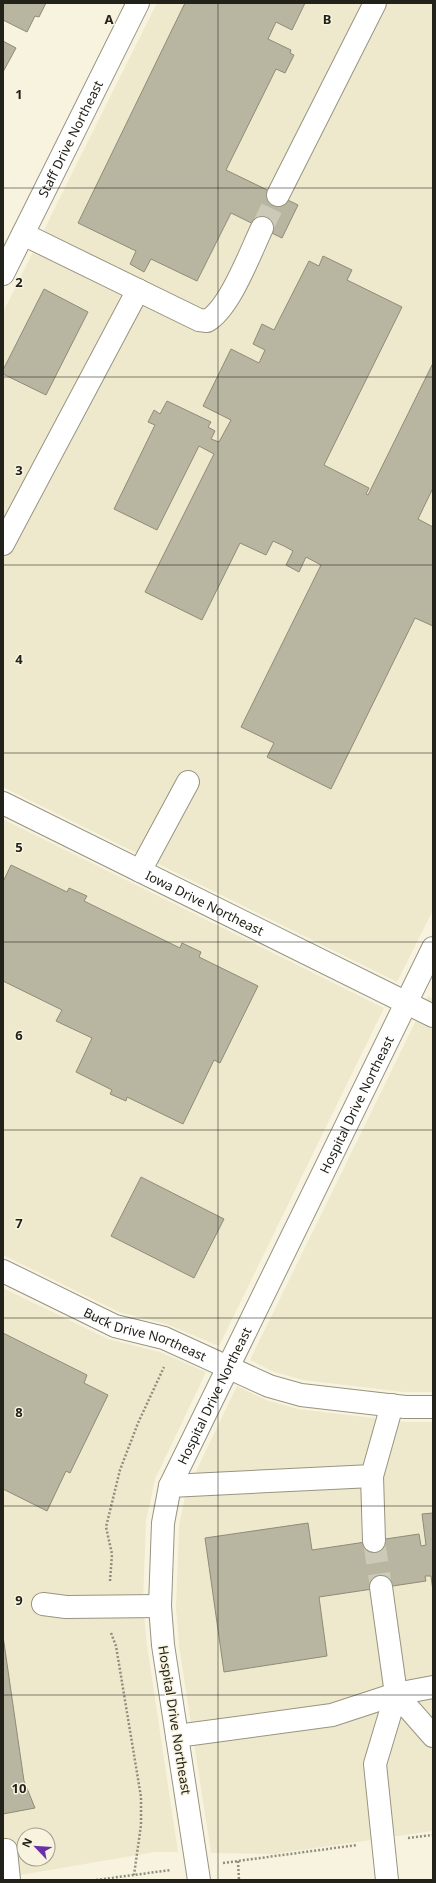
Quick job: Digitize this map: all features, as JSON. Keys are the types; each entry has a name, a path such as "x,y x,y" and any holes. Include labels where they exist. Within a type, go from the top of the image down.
{"street":[{"name":"Staff Drive Northeast","path":"3,274 138,3"},
{"path":"278,195 375,3"},
{"path":"23,234 199,320 207,322 216,316 228,299 262,228"},
{"path":"3,544 138,290"},
{"path":"140,871 188,782"},
{"name":"Iowa Drive Northeast","path":"3,803 433,1016"},
{"name":"Hospital Drive Northeast","path":"198,1874 163,1645 160,1606 162,1523 170,1486 433,948"},
{"name":"Buck Drive Northeast","path":"3,1271 115,1326 164,1338 269,1386 301,1395 392,1406 433,1407"},
{"path":"374,1541 372,1476 392,1406"},
{"path":"170,1486 372,1476"},
{"path":"381,1588 396,1694 375,1764 387,1880"},
{"path":"43,1604 66,1607 160,1606"},
{"path":"177,1736 332,1715 396,1694 433,1687"},
{"path":"396,1694 433,1736"},
{"path":"6,1850 10,1880"}],"path":[{"path":"96,1880 198,1874 238,1861 433,1835"},
{"path":"238,1861 240,1880"}],"shaded area":[{"path":"157,3 433,3 433,910 397,982 3,787 3,312"},
{"path":"3,819 384,1008 219,1346 166,1324 119,1312 3,1255"},
{"path":"428,996 433,998 433,1392 404,1392 303,1380 274,1372 250,1360"},
{"path":"3,1288 108,1339 160,1352 206,1372 155,1479 146,1521 143,1603 147,1645 178,1852 155,1852 3,1878"},
{"path":"237,1386 266,1400 298,1409 407,1422 433,1422 433,1831 274,1854 211,1853 179,1646 176,1607 179,1526 186,1492"}],"building":[{"path":"3,3 46,3 39,17 35,16 27,32 3,20"},
{"path":"185,3 305,3 292,30 276,22 268,39 291,50 290,53 294,55 285,73 276,69 226,170 298,205 282,238 231,213 197,281 151,259 144,272 130,264 136,251 78,223"},
{"path":"3,41 16,48 3,72"},
{"path":"323,256 352,270 347,280 402,307 324,465 369,488 366,494 368,495 433,363 433,488 418,519 433,527 433,626 415,618 331,789 267,757 274,743 241,727 321,565 306,557 299,572 286,565 293,551 284,546 273,541 266,555 240,543 202,620 145,592 214,454 199,446 157,530 114,509 155,425 148,422 154,410 160,414 167,401 211,422 208,427 215,431 211,439 219,442 231,420 203,406 231,349 259,363 265,350 253,344 262,324 274,330 309,261 319,266"},
{"path":"44,289 88,312 46,395 3,374 3,370"},
{"path":"11,865 67,892 69,888 87,896 84,901 180,948 182,943 201,952 199,957 258,986 220,1063 214,1060 183,1124 127,1097 126,1101 110,1094 112,1090 76,1072 92,1038 56,1021 62,1010 3,981 3,882"},
{"path":"141,1177 224,1219 194,1278 111,1236"},
{"path":"3,1333 87,1375 84,1383 108,1395 70,1473 66,1471 47,1511 3,1489"},
{"path":"433,1513 433,1591 431,1576 425,1576 426,1581 319,1597 327,1656 224,1672 205,1538 308,1523 312,1550 419,1534 421,1546 426,1545 422,1514"},
{"path":"3,1636 24,1781 35,1808 3,1814"}],"tunnel":[{"path":"262,228 278,195"},
{"path":"374,1541 381,1587"}]}
